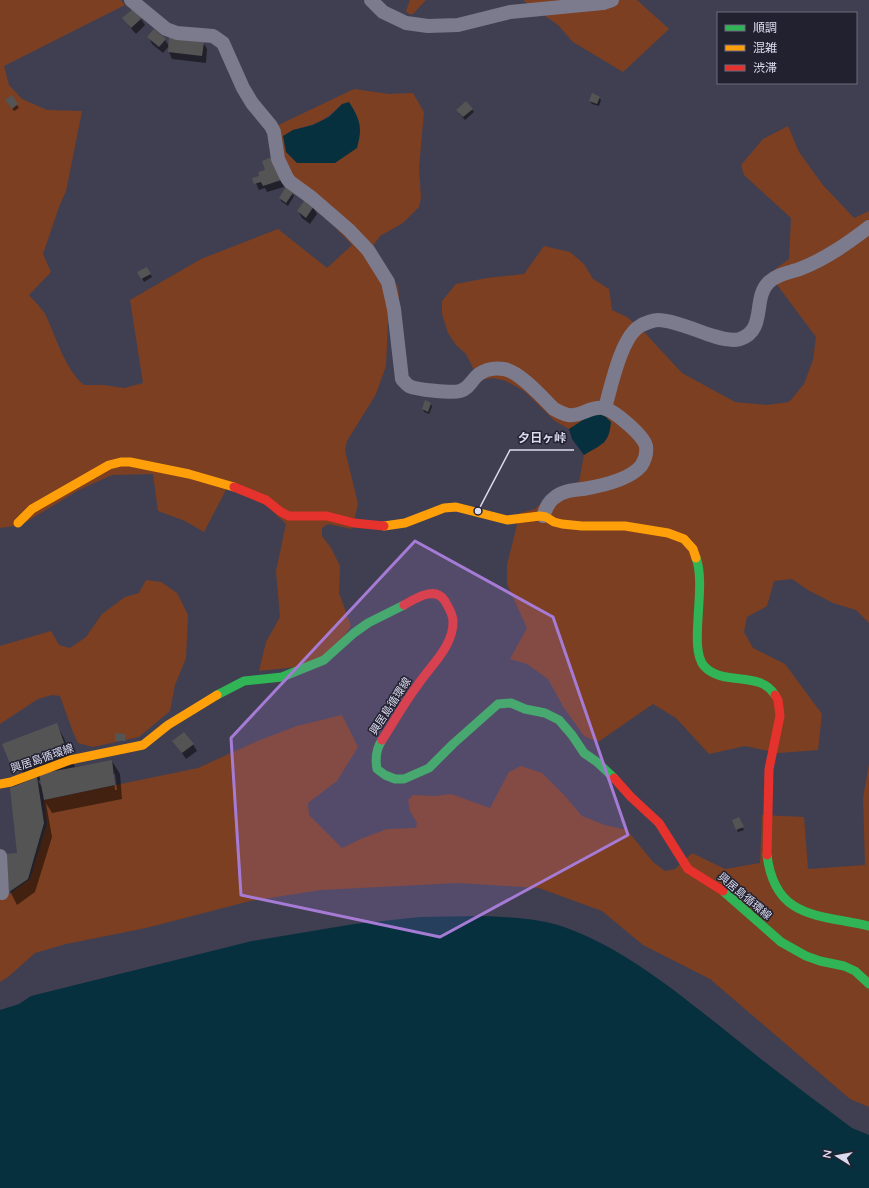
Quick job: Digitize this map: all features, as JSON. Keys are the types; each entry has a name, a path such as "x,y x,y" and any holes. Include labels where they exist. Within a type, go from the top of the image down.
{"main road":[{"path":"18,523 32,509 109,465 121,462 130,462 186,472 229,485 249,492 271,503 280,513 290,516 328,516 354,523 380,526 399,525 446,507 463,508 498,519 509,520 543,516 555,522 574,526 618,526 672,534 684,540 694,551 699,566 700,601 698,650 700,663 705,669 715,674 756,681 769,687 777,696 780,710 778,735 770,762 766,850 768,871 777,890 791,904 806,913 838,921 857,922 869,926"},
{"name":"興居島循環線","path":"0,784 11,782 70,760 143,744 168,725 205,702 244,681 282,677 324,660 354,633 368,623 425,594 434,594 443,598 449,608 453,620 451,634 444,650 413,691 378,746 375,759 378,769 385,775 395,779 404,779 429,768 453,744 498,704 511,703 525,710 545,713 559,720 572,735 584,753 613,776 659,823 688,869 722,890 781,942 806,956 820,961 844,966 855,971 869,984"}],"street":[{"path":"131,0 166,29 176,33 213,36 223,43 243,88 252,103 271,126 274,132 278,159 286,178 349,230 368,250 388,282 394,309 402,379 408,385 416,388 460,391 468,387 475,377 483,370 505,369 514,373 554,409 561,413 575,415 597,408 605,408 624,421 639,435 646,445 646,453 644,462 636,472 625,478 566,492 554,497 543,516"},
{"path":"371,0 382,12 406,23 428,26 458,25 510,12 603,3 612,0"},
{"path":"605,408 619,359 627,340 640,326 656,320 669,322 724,339 739,339 750,333 757,322 762,292 768,283 779,274 800,269 824,258 840,249 869,227"},
{"path":"0,856 2,893"}],"highlighted area":[{"path":"415,541 553,617 628,835 440,937 241,895 231,738"}],"shaded area":[{"path":"0,0 121,0 125,5 4,66 9,85 22,99 47,110 82,111 66,191 43,254 51,272 29,295 45,314 71,371 84,385 104,385 124,388 143,383 130,300 201,259 278,229 327,268 352,245 320,211 285,184 268,130 354,89 389,94 413,93 424,112 419,168 421,198 419,207 403,223 380,236 372,247 398,287 399,296 388,323 386,366 376,394 347,441 345,450 358,504 352,529 328,524 322,528 322,536 331,548 340,566 339,593 351,626 325,664 259,671 266,642 280,617 276,571 286,524 267,506 227,488 204,532 185,521 158,511 153,474 112,475 79,490 21,525 0,528","holes":["342,104 297,163 293,130 320,121"]},
{"path":"410,0 426,0 413,14 409,14 406,11"},
{"path":"523,0 637,0 669,29 623,72 573,42 558,25"},
{"path":"788,126 799,152 822,184 854,218 869,211 869,623 856,610 833,603 808,590 792,579 774,581 767,606 747,617 744,632 753,648 785,664 822,714 818,750 779,753 745,746 709,754 676,718 653,704 598,742 584,736 564,708 548,679 527,664 510,659 527,628 507,584 507,565 520,513 535,509 559,488 579,482 584,455 605,442 591,415 569,429 555,421 524,391 506,381 493,378 479,380 466,354 456,345 448,333 442,314 442,301 456,284 487,278 524,274 544,246 570,252 584,264 593,279 609,289 612,310 627,317 644,332 682,373 735,402 767,405 789,402 804,384 813,360 816,337 769,274 789,259 791,218 744,175 741,165 763,139"},
{"path":"146,580 161,582 177,593 188,615 186,658 175,685 170,711 139,737 93,747 78,743 60,696 52,695 38,699 0,724 0,646 51,631 59,645 70,648 86,637 102,614 125,597 139,593"},
{"path":"342,715 358,747 337,781 308,803 309,815 342,848 387,829 416,828 417,823 410,811 408,800 413,795 435,796 451,794 490,808 509,772 521,766 542,773 582,816 605,825 627,830 653,862 665,871 675,869 692,853 725,869 760,863 762,815 804,817 808,869 865,865 863,798 869,764 869,1107 850,1099 710,979 643,945 602,911 539,888 458,883 321,890 250,901 146,928 66,944 35,953 8,977 0,982 0,899 30,879 47,824 44,800 198,768 260,740 297,726"}],"water":[{"path":"349,102 356,114 360,129 357,148 335,163 297,163 286,152 283,136 293,130 313,125 329,117 342,104"},
{"path":"600,414 611,422 608,435 604,443 584,455 572,439 569,429 591,415"},
{"path":"480,916 533,920 564,927 587,936 610,948 654,976 852,1128 869,1135 869,1188 0,1188 0,1010 19,1004 31,996 252,941 354,924 420,917"}],"building":[{"path":"133,9 142,18 131,28 122,18"},
{"path":"154,29 166,39 159,47 147,37"},
{"path":"169,37 204,42 202,56 168,52"},
{"path":"592,93 600,97 597,104 589,101"},
{"path":"12,95 18,104 12,109 5,100"},
{"path":"466,101 473,109 463,117 456,110"},
{"path":"272,157 281,180 263,186 261,182 254,184 252,178 259,176 258,172 265,170 262,161"},
{"path":"286,187 293,193 286,203 279,198"},
{"path":"305,200 314,206 306,218 297,211"},
{"path":"147,267 151,274 141,279 137,272"},
{"path":"425,400 431,403 428,412 422,409"},
{"path":"57,723 68,754 14,773 2,744"},
{"path":"184,732 194,744 182,753 172,741"},
{"path":"115,733 126,734 125,741 115,741"},
{"path":"112,760 115,785 44,800 39,774"},
{"path":"37,777 44,823 28,879 9,892 5,854 17,853 10,788"},
{"path":"739,817 744,827 736,830 732,820"}],"traffic: fast":[{"path":"696,558 700,584 697,631 698,645 700,657 704,666 721,676 751,680 760,683 768,687 775,695"},
{"path":"217,695 244,681 282,677 324,660 354,633 368,623 404,605"},
{"path":"382,740 376,754 377,769 385,775 395,779 404,779 429,768 453,744 498,704 511,703 525,709 545,713 559,720 572,735 584,753 597,762 614,778"},
{"path":"767,855 772,876 779,892 790,903 802,910 817,915 869,926"},
{"path":"723,891 781,942 806,956 820,961 844,966 855,971 869,984"}],"traffic: slow":[{"path":"18,523 32,509 109,465 121,462 130,462 189,474 234,487"},
{"path":"384,526 405,523 444,508 456,507 507,520 540,516 562,524 582,526 625,526 668,533 684,539 693,549 696,558"},
{"path":"0,784 11,782 70,760 143,745 168,725 217,695"}],"traffic: jam":[{"path":"234,487 266,500 281,512 289,516 327,516 354,523 384,526"},
{"path":"382,740 412,692 440,655 450,639 452,630 452,616 441,596 436,594 425,595 404,605"},
{"path":"767,855 769,769 780,716 778,700 775,695"},
{"path":"614,778 631,797 659,823 688,869 723,891"}],"place":[{"name":"夕日ヶ峠","path":"478,511"}]}
